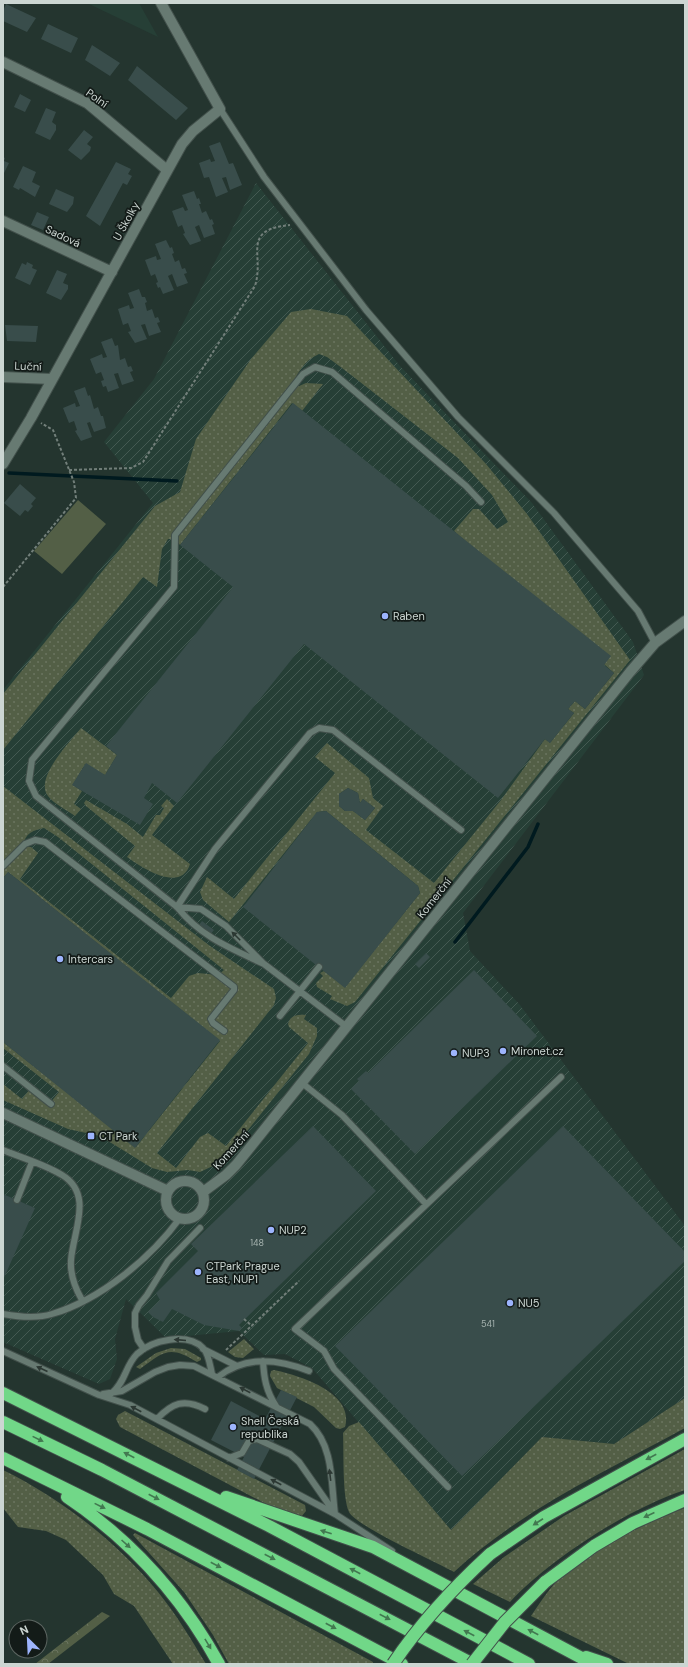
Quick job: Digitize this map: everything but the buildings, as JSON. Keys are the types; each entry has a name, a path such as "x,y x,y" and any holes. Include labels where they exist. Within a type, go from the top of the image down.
{"highway":[{"path":"3,1393 276,1529 528,1664"},
{"path":"3,1422 102,1470 472,1664 505,1622 545,1582 607,1538 633,1523 685,1500"},
{"path":"393,1664 422,1623 442,1599 490,1554 544,1517 685,1439"},
{"path":"3,1458 154,1533 402,1664"},
{"path":"27,1471 88,1512 146,1563 186,1611 220,1664"},
{"path":"188,1485 373,1547 593,1664"},
{"path":"567,1651 607,1664"}],"street":[{"path":"160,3 220,109"},
{"name":"Polní","path":"3,62 87,103 167,170"},
{"name":"U Školky","path":"4,462 31,418 182,144 192,131 220,109"},
{"name":"Sadová","path":"3,221 112,272"},
{"name":"Luční","path":"3,378 52,379"},
{"name":"Komerční","path":"203,1192 226,1175 236,1165 630,672 655,643 685,621"},
{"path":"3,1113 168,1191"},
{"path":"189,1181 199,1187 203,1192 204,1198 202,1210 192,1218 180,1218 175,1216 168,1207 168,1191 177,1183 189,1181"}],"lane":[{"path":"220,109 264,177 366,310 458,417 554,513 638,611 655,643"},
{"path":"264,964 214,941 189,922 177,907 36,796 29,781 32,760 174,587 175,535 303,374 315,367 332,372 466,486 481,502"},
{"path":"177,907 215,849 310,733 319,728 333,730 461,830"},
{"path":"3,866 25,844 35,840 45,842 234,987 234,990 211,1019 213,1023 224,1031"},
{"path":"177,907 201,909 226,926 264,964 347,1027"},
{"path":"280,1016 319,967"},
{"path":"3,1066 51,1104"},
{"path":"448,1487 338,1373 324,1350 295,1329 560,1077"},
{"path":"302,1083 342,1115 426,1204"},
{"path":"3,1150 63,1175 77,1191 81,1212 71,1259 76,1288 82,1300"},
{"path":"17,1200 32,1162"},
{"path":"3,1314 34,1317 52,1314 82,1300 113,1283 135,1267 155,1249 180,1218"},
{"path":"144,1349 138,1340 135,1327 135,1313 168,1261 200,1228"},
{"path":"112,1394 120,1386 130,1362 144,1349 161,1340 179,1340 195,1343 203,1349 237,1366"},
{"path":"203,1349 215,1375"},
{"path":"3,1351 99,1395 125,1403 157,1419 335,1514 426,1575"},
{"path":"215,1375 237,1366 263,1361 288,1363 309,1370"},
{"path":"263,1361 264,1380 269,1395 277,1407"},
{"path":"99,1395 112,1394 122,1391 155,1372 168,1367 180,1365 194,1366 215,1375 310,1424 323,1440 328,1454 335,1514"},
{"path":"157,1419 166,1410 182,1402 198,1405 206,1409"},
{"path":"229,1458 242,1453 249,1441 257,1439 290,1454 299,1462 310,1476 335,1514"}],"path":[{"path":"69,472 131,468 143,462 255,286 258,273 256,247 259,240 264,233 274,227 299,224"},
{"path":"3,587 76,498 74,482 53,430 31,418"},
{"path":"220,1357 299,1281"},
{"path":"244,1319 252,1326"}],"shaded area":[{"path":"87,3 139,3 158,37"},
{"path":"256,183 400,366 532,503 633,642 644,675 463,913 470,951 520,1005 685,1226 685,1398 614,1444 542,1437 451,1530 312,1368 285,1354 264,1355 239,1331 166,1338 126,1299 115,1339 117,1359 110,1379 99,1384 3,1342 3,690 153,503 104,442 154,379"}],"green space":[{"path":"311,309 347,316 486,464 527,514 630,660 355,1002 347,1006 330,999 332,996 317,987 316,983 323,976 320,973 324,971 345,987 420,893 418,886 326,811 317,812 229,922 203,900 200,892 207,877 234,899 335,773 315,757 327,743 369,778 373,798 383,806 366,830 434,883 501,800 545,739 550,743 574,713 568,709 575,701 585,709 614,673 454,531 473,509 479,509 497,529 508,522 492,495 458,458 342,368 327,357 319,354 305,364 290,390 306,383 323,384 302,411 292,403 180,545 175,539 168,539 162,549 157,587 143,577 3,750 3,694 155,506 180,492 196,439 251,359 291,312","holes":["348,788 358,793 360,803 363,799 375,808 365,820 353,811 345,811 339,806 339,794"]},
{"path":"78,500 106,524 62,574 34,551"},
{"path":"81,728 117,755 105,775 85,764 73,785 82,791 74,804 81,809 75,816 51,799 45,788 49,770 55,760"},
{"path":"3,786 210,946 274,989 276,998 274,1005 157,1153 176,1168 200,1137 208,1133 226,1146 308,1043 289,1027 288,1024 292,1017 297,1015 306,1015 304,1019 317,1028 317,1036 309,1054 231,1151 215,1165 200,1172 188,1170 167,1172 152,1168 100,1136 68,1129 3,1100 3,1084 22,1099 31,1088 50,1103 59,1092 3,1048 3,1042 136,1147 220,1041 8,872 3,878","holes":["44,828 58,837 224,970 218,975 198,973 189,976 171,998 20,879 38,853 31,847 22,847 27,836 35,830"]},
{"path":"167,799 174,806 152,835 190,864 185,873 178,877 170,878 151,872 127,857 135,846 84,803 86,800 127,824 143,837 156,815 160,815 164,808 161,806"},
{"path":"244,1339 254,1349 243,1358 235,1357 228,1352"},
{"path":"171,1348 185,1349 201,1358 201,1360 197,1362 180,1353 167,1352 161,1354 140,1369 136,1367 156,1353"},
{"path":"274,1370 310,1381 333,1395 342,1404 346,1415 345,1427 340,1429 336,1428 314,1407 277,1388 270,1376 271,1371"},
{"path":"685,1398 685,1428 565,1493 507,1529 454,1572 397,1544 366,1526 349,1512 344,1485 343,1433 349,1426 359,1422 451,1530 542,1437 614,1444"},
{"path":"125,1411 305,1505 306,1511 301,1517 268,1505 120,1427 116,1419 118,1415"},
{"path":"685,1449 685,1490 640,1509 568,1552 546,1569 510,1602 473,1584 504,1557 564,1516"},
{"path":"3,1470 46,1494 67,1508 125,1556 165,1600 206,1664 173,1664 134,1606 114,1594 103,1575 66,1540 46,1531 18,1527 3,1508"},
{"path":"685,1508 685,1664 627,1663 531,1616 550,1589 563,1576 595,1552 650,1522"},
{"path":"135,1533 373,1662 373,1664 229,1664 213,1635 184,1592 133,1535"},
{"path":"102,1612 110,1616 48,1664 35,1664 41,1659 48,1659 48,1654"}],"waterway":[{"path":"9,473 177,481"},
{"path":"455,942 528,847 538,824"}],"place":[{"name":"Raben","path":"385,616"},
{"name":"Intercars","path":"60,959"},
{"name":"Mironet.cz","path":"503,1051"},
{"name":"NUP3","path":"454,1053"},
{"name":"CT Park","path":"91,1136"},
{"name":"NUP2","path":"271,1230"},
{"name":"CTPark Prague East, NUP1","path":"198,1272"},
{"name":"NU5","path":"510,1303"},
{"name":"Shell Česká republika","path":"233,1427"}]}
